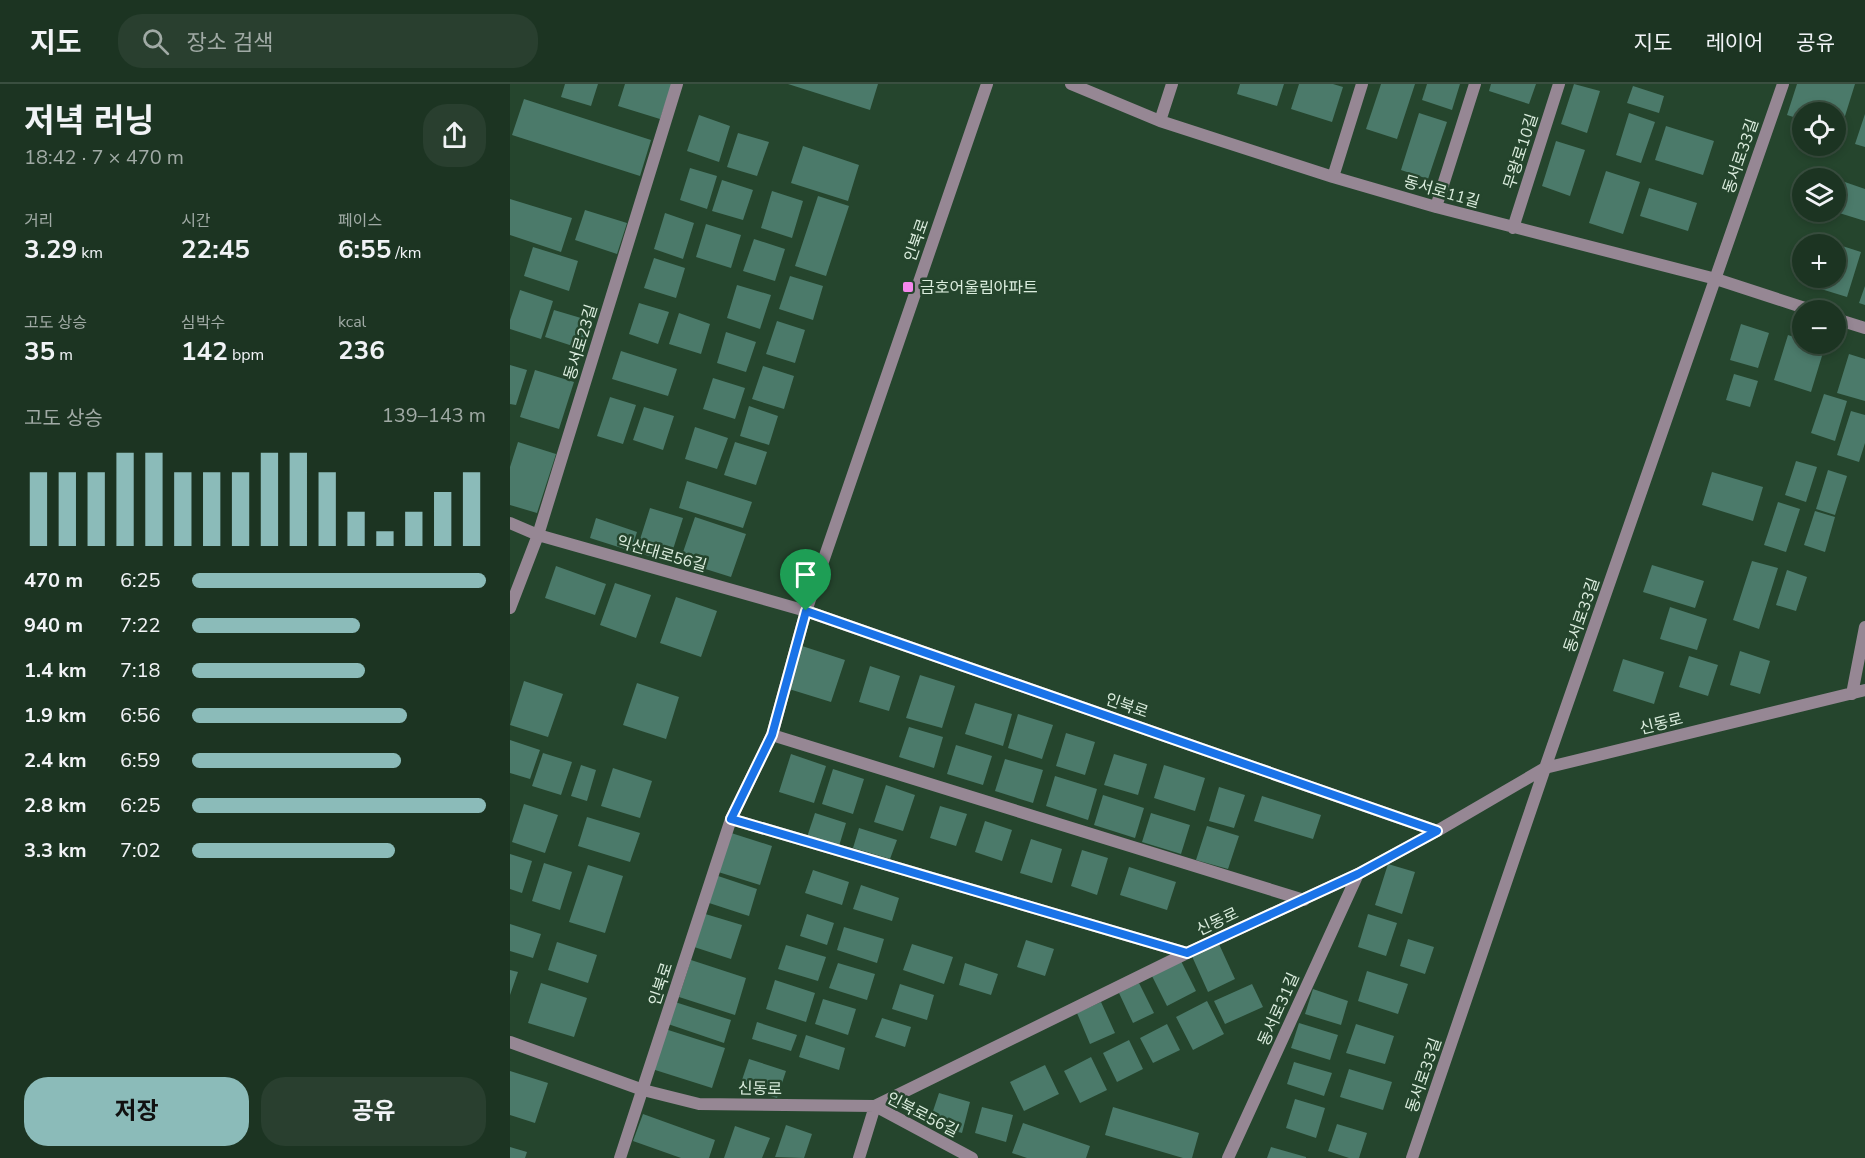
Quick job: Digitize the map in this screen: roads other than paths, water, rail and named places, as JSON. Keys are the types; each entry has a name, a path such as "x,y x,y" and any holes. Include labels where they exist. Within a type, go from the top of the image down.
{"street":[{"name":"동서로23길","path":"510,608 538,536 677,84"},
{"name":"인북로","path":"620,1158 731,819 772,735 806,611 987,84"},
{"name":"동서로11길","path":"1071,84 1161,121 1333,177 1513,228 1716,279 1792,304"},
{"path":"1161,121 1172,84"},
{"path":"1333,177 1362,84"},
{"path":"1436,207 1475,84"},
{"name":"무왕로10길","path":"1513,228 1559,84"},
{"name":"동서로33길","path":"1412,1158 1783,84"},
{"path":"1846,322 1865,328"},
{"name":"익산대로56길","path":"510,523 538,536 806,611"},
{"name":"인북로","path":"806,611 1437,831"},
{"path":"1852,694 1865,627"},
{"name":"신동로","path":"510,1042 643,1090 699,1104 875,1106 1187,953 1358,874 1545,768 1865,690"},
{"path":"772,735 1304,900"},
{"path":"731,819 1187,953"},
{"name":"동서로31길","path":"1228,1158 1358,874"},
{"name":"인북로56길","path":"859,1158 875,1106 972,1158"}],"place":[{"name":"금호어울림아파트","path":"908,287"}]}
